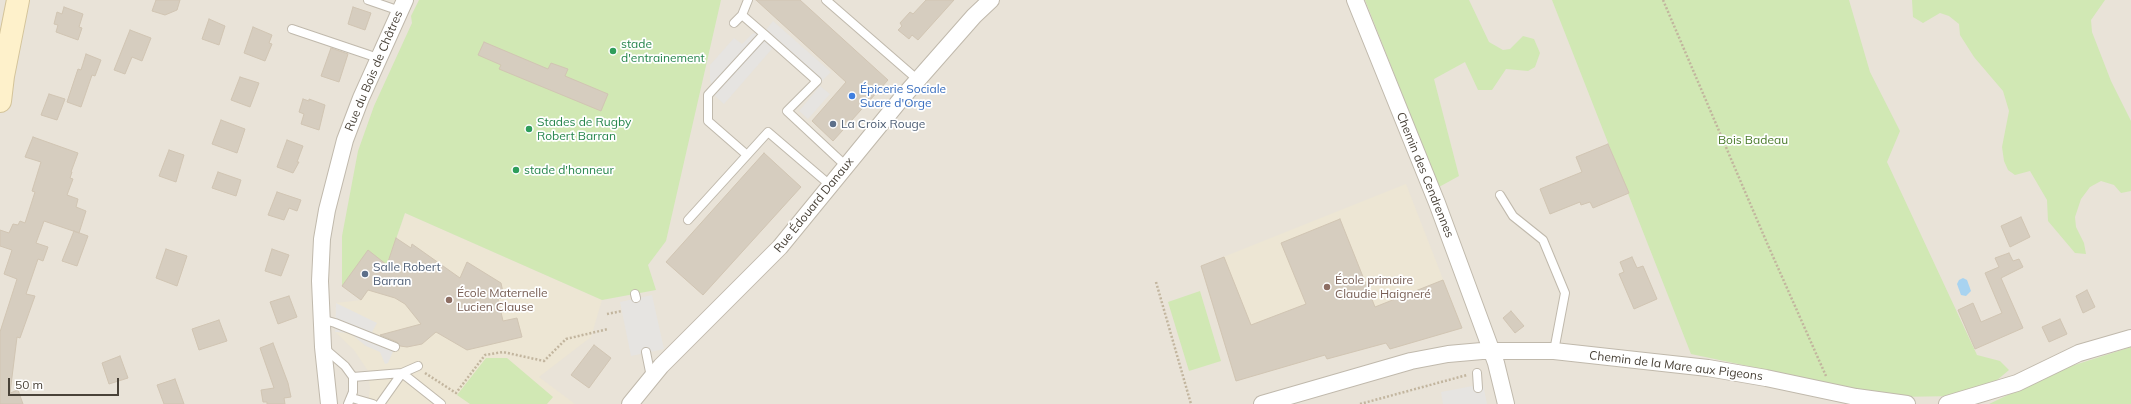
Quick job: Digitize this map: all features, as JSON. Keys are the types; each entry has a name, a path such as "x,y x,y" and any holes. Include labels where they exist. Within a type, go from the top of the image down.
{"main road":[{"path":"0,101 3,76 18,0"}],"street":[{"name":"Rue Édouard Danaux","path":"630,404 651,377 780,247 918,80 990,0"},
{"name":"Chemin des Cendrennes","path":"1355,0 1438,203 1492,352 1504,390 1506,404"},
{"name":"Rue du Bois de Châtres","path":"329,404 322,347 320,281 322,239 327,210 345,140 378,58 403,6"},
{"path":"1947,404 2017,383 2044,372 2079,353 2131,338"},
{"name":"Chemin de la Mare aux Pigeons","path":"1262,404 1411,361 1448,354 1554,351 1708,368 1833,392 1907,404"}],"lane":[{"path":"368,0 403,6"},
{"path":"734,23 742,15 748,0"},
{"path":"826,0 918,80"},
{"path":"742,15 816,81 787,111 846,166"},
{"path":"292,29 378,58"},
{"path":"747,155 708,121 708,95 764,34"},
{"path":"688,220 768,132 830,185"},
{"path":"1500,194 1513,216 1543,240 1565,293 1554,351"},
{"path":"321,320 335,322 394,347"},
{"path":"322,347 338,359 353,377 350,401 373,404"},
{"path":"646,352 651,377"},
{"path":"353,377 402,373 418,366"},
{"path":"380,404 402,373"},
{"path":"402,373 441,404"},
{"path":"1477,373 1478,388"}],"path":[{"path":"1664,0 1767,243 1833,392"},
{"path":"1156,282 1192,404"},
{"path":"608,314 622,311"},
{"path":"402,373 421,370 456,393 485,354 503,352 544,361 566,339 608,329"},
{"path":"1360,404 1477,373"}],"shaded area":[{"path":"0,0 2131,0 2131,404 0,404"},
{"path":"773,21 831,72 822,81 778,42 724,104 715,96 710,80 710,65 734,38 742,44 752,34 766,30"},
{"path":"820,86 830,94 808,119 799,111"},
{"name":"École primaire Claudie Haigneré","path":"1406,184 1462,328 1386,343 1327,359 1325,355 1236,381 1201,266"},
{"path":"405,213 602,300 591,337 539,377 575,404 368,404 370,388 368,371 354,350 335,332 336,303 361,300 387,265"},
{"path":"652,295 664,349 631,356 620,302"},
{"path":"336,303 377,323 372,332 395,347 388,363 385,364 380,352 366,346 350,333 335,332"},
{"path":"1483,384 1487,404 1443,404 1441,392"}],"green space":[{"name":"Stades de Rugby Robert Barran","path":"419,0 721,0 666,241 648,265 656,290 602,300 405,213 387,265 368,251 342,286 342,236 358,151 374,106 412,23 411,16"},
{"path":"1365,0 1469,0 1489,42 1503,50 1510,49 1523,36 1534,39 1540,53 1535,67 1528,71 1506,69 1492,90 1478,90 1465,62 1434,79 1459,176 1439,187"},
{"name":"Bois Badeau","path":"1552,0 1849,0 1870,72 1900,131 1887,162 1977,355 2000,361 2009,370 1990,386 1958,396 1895,397 1691,354"},
{"path":"1912,0 2105,0 2091,20 2092,32 2111,81 2131,121 2131,191 2121,193 2114,185 2101,181 2090,187 2081,199 2075,217 2076,227 2084,243 2086,254 2075,253 2048,221 2047,200 2030,171 2015,175 2008,170 2004,161 2002,147 2009,111 2003,91 1974,57 1960,35 1959,24 1949,16 1940,13 1923,23 1913,17"},
{"path":"1200,291 1221,361 1189,371 1168,302"},
{"path":"2131,347 2131,404 1989,404 2062,369"},
{"path":"486,358 507,358 553,397 547,404 470,404 457,395"}],"water":[{"path":"1963,278 1967,280 1971,291 1966,296 1961,295 1957,284 1959,280"}],"building":[{"path":"156,0 180,0 177,10 165,15 152,11"},
{"path":"756,0 800,0 888,80 833,141 812,121 846,82"},
{"path":"926,0 954,0 918,40 912,35 909,39 898,30 902,26 900,23 910,12 913,14"},
{"path":"64,7 83,14 79,27 82,28 78,40 56,32 58,25 54,24 57,12 62,14"},
{"path":"353,7 371,13 365,30 348,24"},
{"path":"209,19 225,26 219,45 202,39"},
{"path":"253,27 272,35 269,43 272,44 265,61 244,53"},
{"path":"130,30 151,38 142,61 132,57 125,74 114,70"},
{"path":"484,42 548,69 551,63 568,69 565,76 608,94 601,111 499,69 501,65 478,55"},
{"path":"331,48 348,54 339,82 321,76"},
{"path":"86,54 101,60 95,76 92,75 81,107 67,102 78,69 81,70"},
{"path":"240,77 259,83 250,107 231,100"},
{"path":"49,94 65,99 57,120 41,115"},
{"path":"303,99 309,101 309,99 325,105 319,130 301,124 304,114 299,112"},
{"path":"221,120 245,129 237,153 212,144"},
{"path":"33,137 78,153 71,172 70,178 73,179 67,195 78,199 76,207 86,211 79,233 44,221 36,243 48,247 43,261 38,259 26,294 35,296 20,338 17,337 10,393 18,390 23,404 0,404 0,332 17,279 4,274 12,250 0,246 0,230 9,233 13,224 18,225 20,221 25,223 35,192 32,191 41,162 25,157"},
{"path":"287,140 303,146 297,162 299,162 293,173 277,167"},
{"path":"1608,144 1629,193 1593,208 1590,202 1581,205 1580,202 1550,214 1540,189 1582,172 1576,157"},
{"path":"169,150 184,155 176,182 159,176"},
{"path":"764,153 801,187 703,295 666,262"},
{"path":"218,172 241,180 236,196 212,188"},
{"path":"277,192 301,200 297,211 289,208 284,220 268,215"},
{"path":"2021,217 2030,237 2010,247 2001,226"},
{"path":"1340,219 1375,307 1443,280 1462,328 1390,349 1386,343 1327,359 1325,355 1236,381 1201,266 1224,257 1251,325 1306,304 1281,243"},
{"path":"74,231 88,236 77,266 62,261"},
{"path":"396,238 411,248 412,244 460,278 467,262 501,283 504,297 498,299 503,321 517,318 522,337 467,350 436,332 422,344 407,347 400,346 397,342 380,335 421,324 405,304 395,298 368,290 361,300 342,286 368,250 387,265"},
{"path":"166,249 187,256 177,286 156,278"},
{"path":"272,249 289,255 281,276 265,271"},
{"path":"2009,253 2013,261 2019,259 2023,267 2001,278 2023,328 1975,349 1958,310 1973,303 1981,322 2002,313 1985,273 1999,267 1995,258"},
{"path":"1632,257 1637,268 1643,266 1657,299 1634,309 1619,274 1624,272 1620,262"},
{"path":"2087,290 2095,307 2083,313 2076,296"},
{"path":"289,296 297,317 278,324 270,302"},
{"path":"1511,311 1524,326 1515,333 1503,318"},
{"path":"2060,319 2067,334 2049,342 2042,327"},
{"path":"219,320 227,341 199,350 192,329"},
{"path":"273,343 288,383 291,397 284,398 285,404 267,404 267,402 263,402 261,390 274,388 260,348"},
{"path":"594,345 611,358 589,388 571,375"},
{"path":"120,356 128,378 109,384 102,363"},
{"path":"175,379 184,404 164,404 157,385"}],"place":[{"name":"stade d'entrainement","path":"613,51"},
{"name":"Épicerie Sociale Sucre d'Orge","path":"852,96"},
{"name":"La Croix Rouge","path":"833,124"},
{"name":"Stades de Rugby Robert Barran","path":"529,129"},
{"name":"stade d'honneur","path":"516,170"},
{"name":"Salle Robert Barran","path":"365,274"},
{"name":"École primaire Claudie Haigneré","path":"1327,287"},
{"name":"École Maternelle Lucien Clause","path":"449,300"}]}
